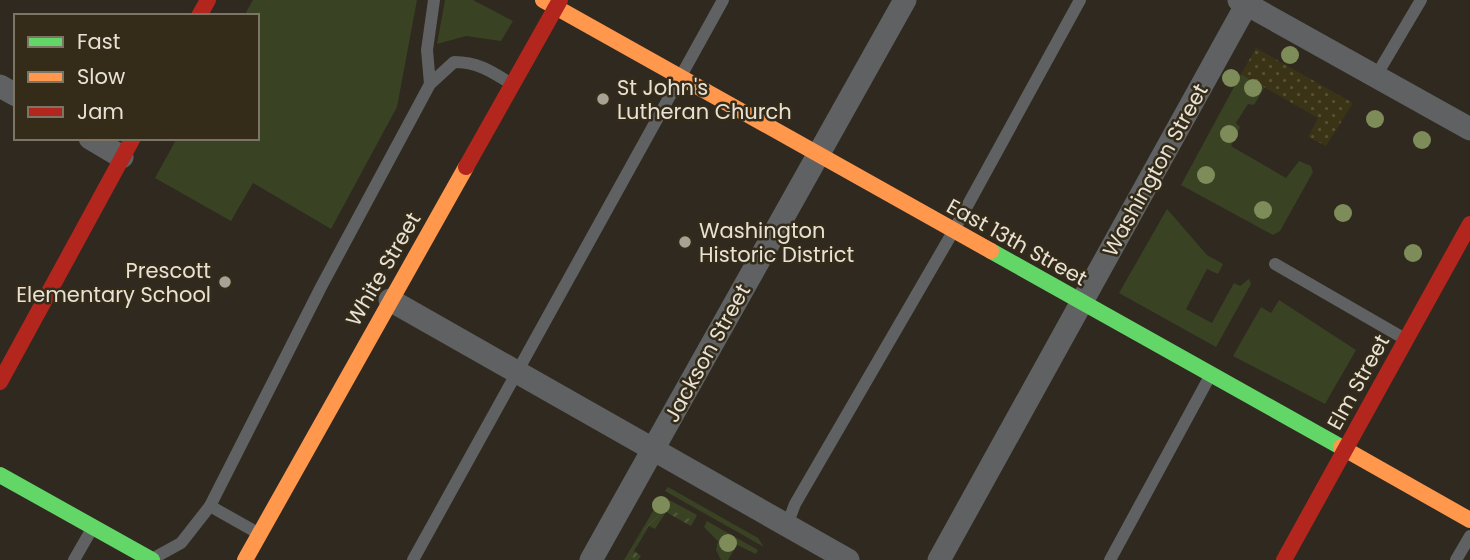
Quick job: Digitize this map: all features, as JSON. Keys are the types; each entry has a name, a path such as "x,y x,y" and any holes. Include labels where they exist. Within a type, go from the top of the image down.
{"main road":[{"name":"East 13th Street","path":"553,2 679,76 1470,520"},
{"name":"White Street","path":"245,560 514,85 553,2"},
{"path":"0,382 128,148"},
{"name":"Elm Street","path":"1284,560 1470,224"},
{"path":"0,475 152,560"}],"street":[{"name":"Jackson Street","path":"591,560 905,0"},
{"path":"1245,1 1470,129"},
{"name":"Washington Street","path":"940,560 1245,1"},
{"path":"98,140 128,148"},
{"path":"390,300 848,560"}],"lane":[{"path":"429,84 427,50 434,0"},
{"path":"413,560 519,373 679,76 723,0"},
{"path":"787,525 795,504 954,230 1080,0"},
{"path":"1376,76 1421,0"},
{"path":"152,560 181,543 211,506 321,287 429,84 454,62 468,62 481,65 514,85"},
{"path":"1275,264 1406,339"},
{"path":"1110,560 1211,374"},
{"path":"211,506 259,534"},
{"path":"74,560 93,527"},
{"path":"1456,560 1470,536"}],"green space":[{"path":"253,0 417,0 397,107 331,229 253,183 231,221 155,178 176,140 259,140 259,14 245,14"},
{"path":"445,0 473,0 513,21 501,41 466,36 437,44"},
{"path":"1241,74 1264,88 1254,105 1248,104 1236,123 1240,127 1231,146 1286,178 1299,161 1311,166 1313,172 1280,231 1273,235 1181,185"},
{"path":"1167,209 1207,255 1223,264 1218,274 1207,269 1186,309 1212,323 1234,283 1240,286 1249,279 1251,284 1216,347 1119,293"},
{"path":"1279,300 1356,350 1325,404 1233,356 1261,307 1271,313"},
{"path":"668,487 758,538 764,547 665,491"},
{"path":"662,496 697,515 694,521 667,509 643,530 636,544 633,560 624,560"},
{"path":"667,508 694,521 691,526 666,512 655,529 649,526 634,551 639,537 649,524"},
{"path":"707,521 758,550 756,554 737,545 728,560 721,560 716,550 718,541 704,527"},
{"path":"634,551 641,556 638,560 633,560"}],"sand":[{"path":"1256,48 1353,103 1326,146 1308,137 1318,118 1241,74"}],"traffic: fast":[{"path":"991,251 1341,447"},
{"path":"0,475 152,560"}],"traffic: slow":[{"path":"543,0 991,251"},
{"path":"245,560 466,167"},
{"path":"1341,447 1470,520"}],"traffic: jam":[{"path":"200,14 208,0"},
{"path":"466,167 560,0"},
{"path":"0,382 132,140"},
{"path":"1284,560 1470,224"}],"place":[{"name":"St John's Lutheran Church","path":"603,99"},
{"name":"Washington Historic District","path":"685,242"},
{"name":"Prescott Elementary School","path":"225,282"}]}
